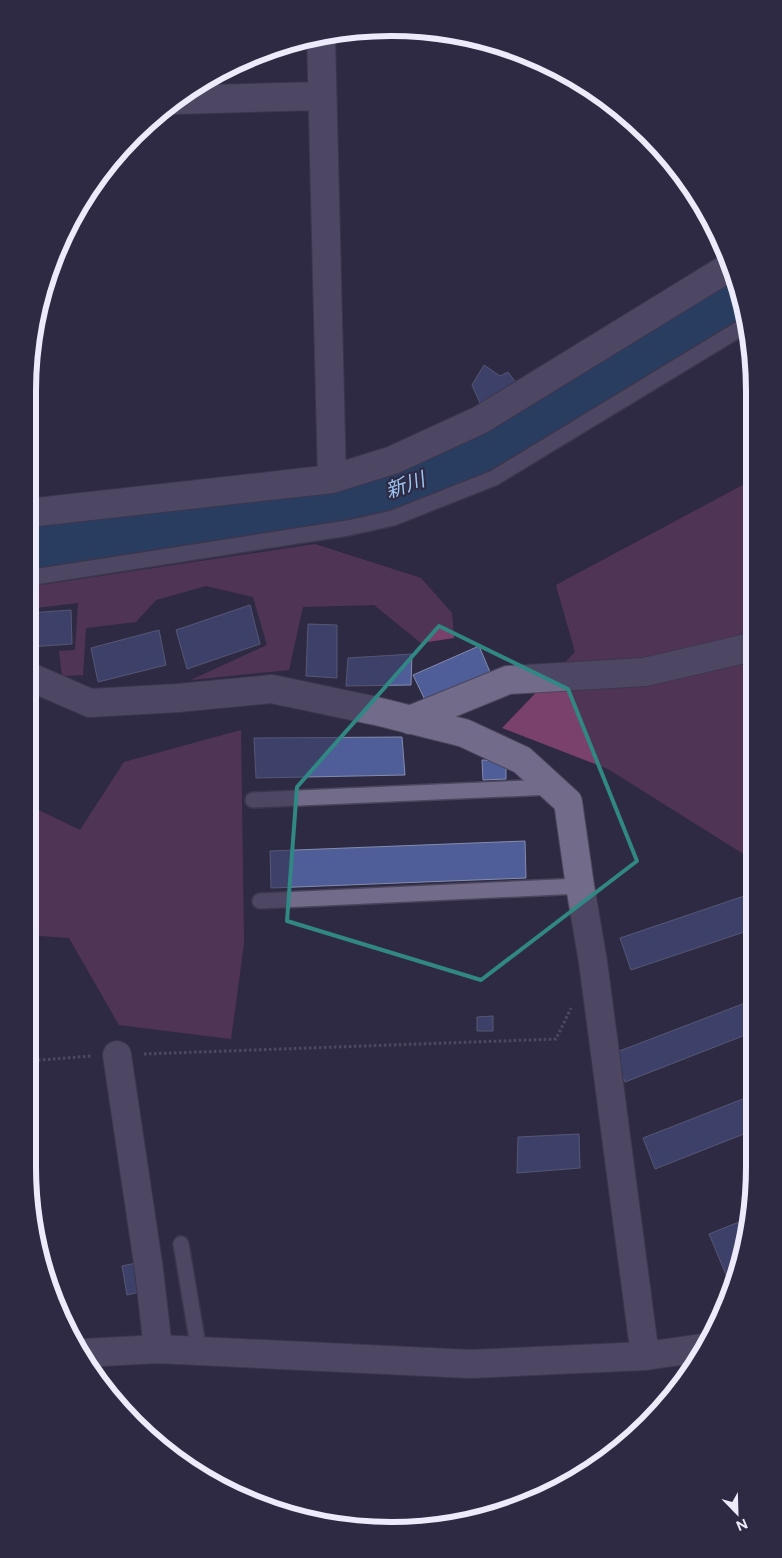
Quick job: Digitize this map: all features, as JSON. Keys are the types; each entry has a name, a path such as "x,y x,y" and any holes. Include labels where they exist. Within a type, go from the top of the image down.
{"street":[{"path":"321,43 332,479"},
{"path":"189,100 322,96"},
{"path":"36,512 332,479 393,460 480,420 724,270"},
{"path":"410,720 508,680 645,672 746,648"},
{"path":"36,679 90,703 178,698 272,689 410,720 464,733 522,760 568,802 593,962 645,1356"},
{"path":"117,1054 149,1270 158,1349"},
{"path":"89,1353 158,1349 470,1364 645,1356 695,1349"}],"lane":[{"path":"36,577 348,528 394,518 494,478 740,329"},
{"path":"254,800 551,787"},
{"path":"260,901 580,886"},
{"path":"181,1244 199,1351"}],"path":[{"path":"36,1060 117,1054 556,1039 572,1005"}],"highlighted area":[{"path":"439,626 568,689 637,861 481,980 287,921 297,787"}],"shaded area":[{"path":"746,483 746,856 608,769 502,728 575,652 556,585"},
{"path":"315,544 421,578 452,613 454,638 421,643 374,605 303,607 289,670 191,680 267,645 253,597 206,586 156,600 136,622 86,628 83,675 62,676 59,651 75,650 78,603 36,608 36,586"},
{"path":"241,730 244,944 231,1039 119,1025 69,938 36,936 36,809 80,830 124,762"}],"building":[{"path":"484,365 500,376 508,372 517,384 481,405 472,385"},
{"path":"250,605 260,644 187,669 176,630"},
{"path":"71,610 72,644 36,646 36,612"},
{"path":"308,624 337,625 337,678 306,676"},
{"path":"159,630 166,665 98,682 91,648"},
{"path":"479,646 490,672 425,700 413,675"},
{"path":"412,654 411,685 346,686 348,658"},
{"path":"402,737 405,775 256,778 254,738"},
{"path":"482,760 506,761 506,779 483,780"},
{"path":"525,841 526,878 271,888 270,851"},
{"path":"746,895 746,931 631,970 620,938"},
{"path":"746,1003 746,1035 625,1082 614,1053"},
{"path":"493,1016 493,1031 477,1031 477,1017"},
{"path":"746,1098 746,1133 655,1169 643,1138"},
{"path":"579,1134 580,1168 517,1173 518,1137"},
{"path":"742,1221 728,1279 709,1234"},
{"path":"141,1262 144,1291 127,1295 122,1266"}],"waterway":[{"name":"新川","path":"36,546 335,509 458,467 521,433 735,302"}]}
